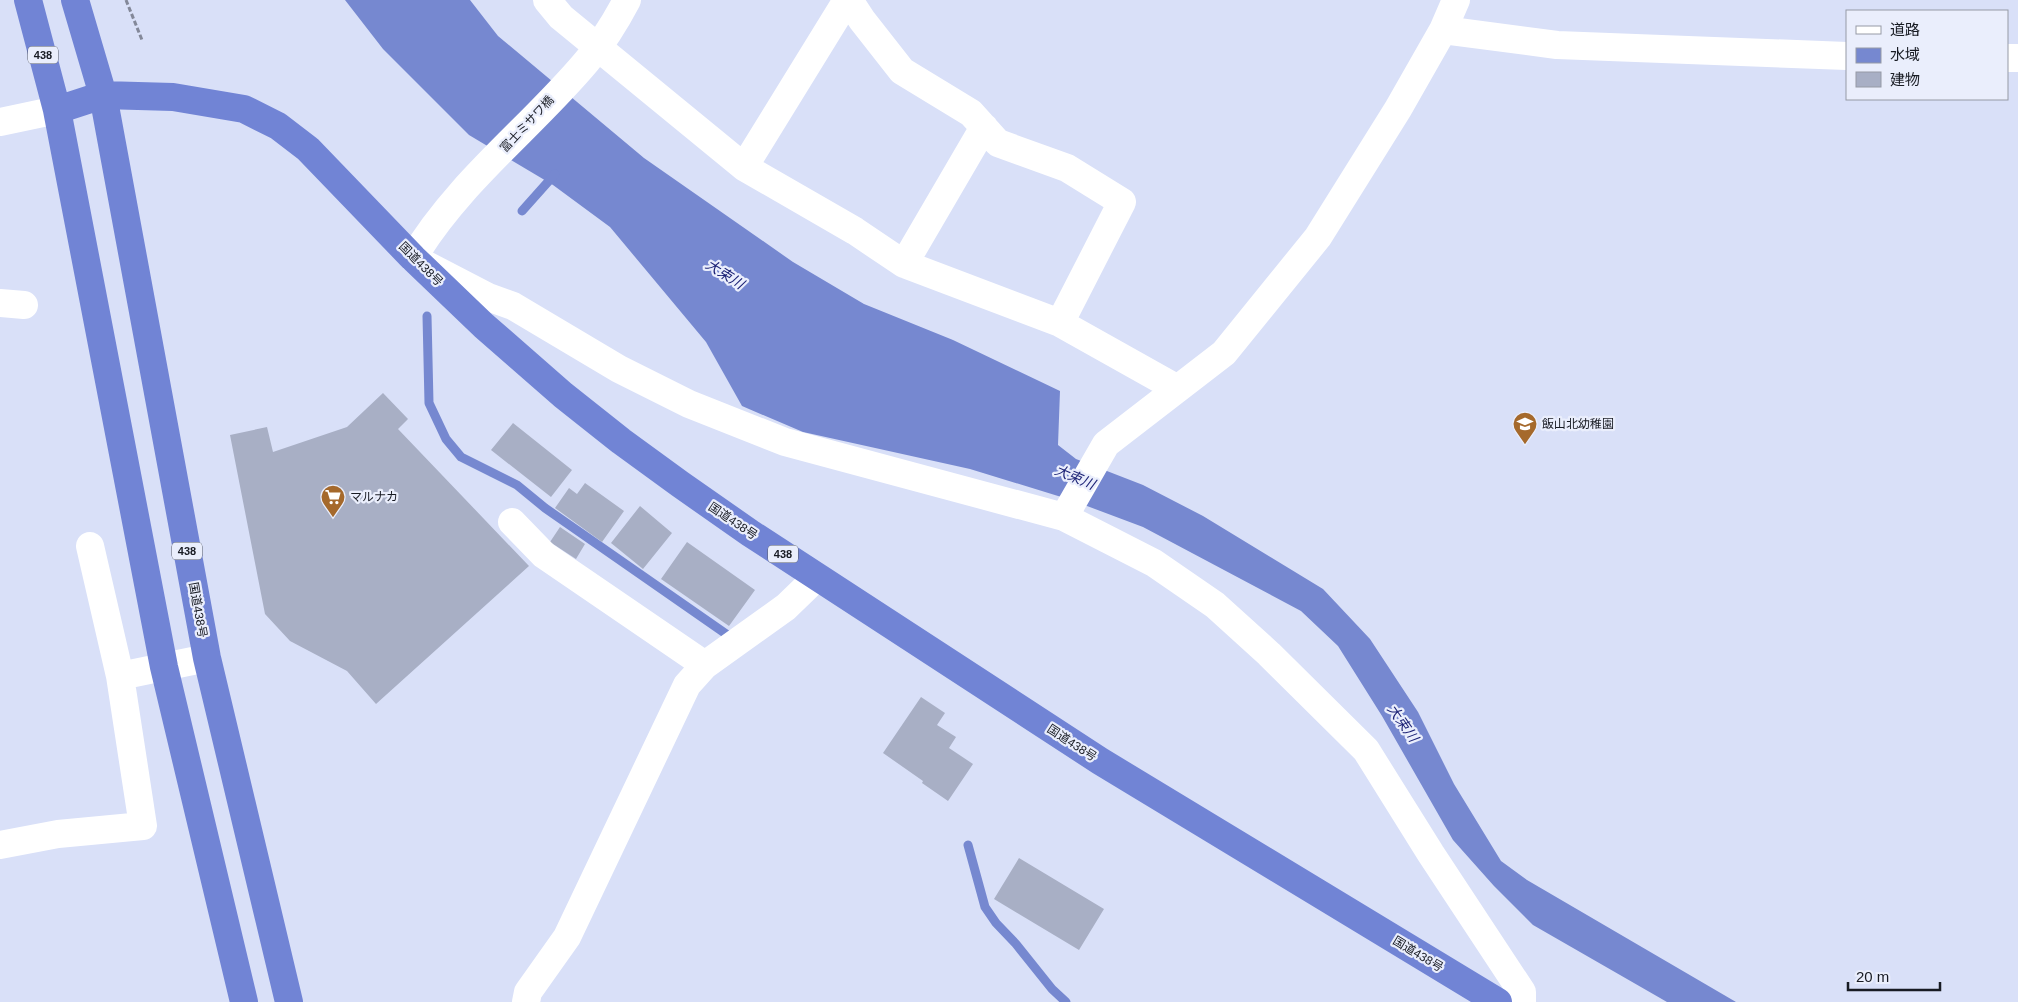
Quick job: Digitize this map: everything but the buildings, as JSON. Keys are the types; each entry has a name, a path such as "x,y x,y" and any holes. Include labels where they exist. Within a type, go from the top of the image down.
{"highway":[{"name":"438","path":"28,0 57,110 164,667 244,1002"},
{"name":"国道438号","path":"75,0 103,95 207,658 289,1002"},
{"name":"国道438号","path":"57,110 103,95 173,97 244,109 278,126 308,149 413,258 489,331 563,395 621,441 688,490 1100,761 1498,1002"}],"street":[{"path":"547,0 593,53 744,167 855,231 904,264 1060,323 1176,388"},
{"name":"富士ミサワ橋","path":"413,258 424,239 467,188 593,53 627,0"},
{"path":"744,167 848,0 902,71 971,113 998,143 1067,168 1122,202 1060,323"},
{"path":"1067,513 1106,444 1176,388 1224,353 1318,237 1398,109 1443,30 1456,0"},
{"path":"1443,30 1557,45 1846,56"},
{"path":"0,122 57,110"},
{"path":"904,264 984,127"},
{"path":"413,258 488,297 512,306 619,369 688,404 785,442 1067,513 1154,563 1214,604 1269,654 1366,750 1522,992 1522,1002"},
{"path":"512,522 544,555 705,665"},
{"path":"0,846 58,834 143,826 120,676 90,546"},
{"path":"526,1002 528,992 567,937 687,685 705,665 786,607 818,577"},
{"path":"120,676 207,658"}],"path":[{"path":"126,0 142,40"}],"water":[{"name":"大束川","path":"345,0 470,0 498,36 644,158 793,262 864,304 953,340 1060,391 1058,445 1076,459 1143,485 1203,516 1323,589 1370,639 1418,712 1454,784 1501,861 1527,880 1736,1002 1667,1002 1533,925 1494,886 1453,840 1382,716 1338,646 1301,611 1143,527 1071,500 970,469 803,432 742,406 706,342 610,227 553,185 469,135 383,49"}],"waterway":[{"path":"522,211 555,174"},
{"path":"427,316 429,403 446,439 461,457 517,485 545,508 729,636"},
{"path":"968,845 985,907 996,923 1016,944 1052,989 1066,1002"}],"place":[{"name":"飯山北幼稚園","path":"1525,445"},
{"name":"マルナカ","path":"333,518"}]}
